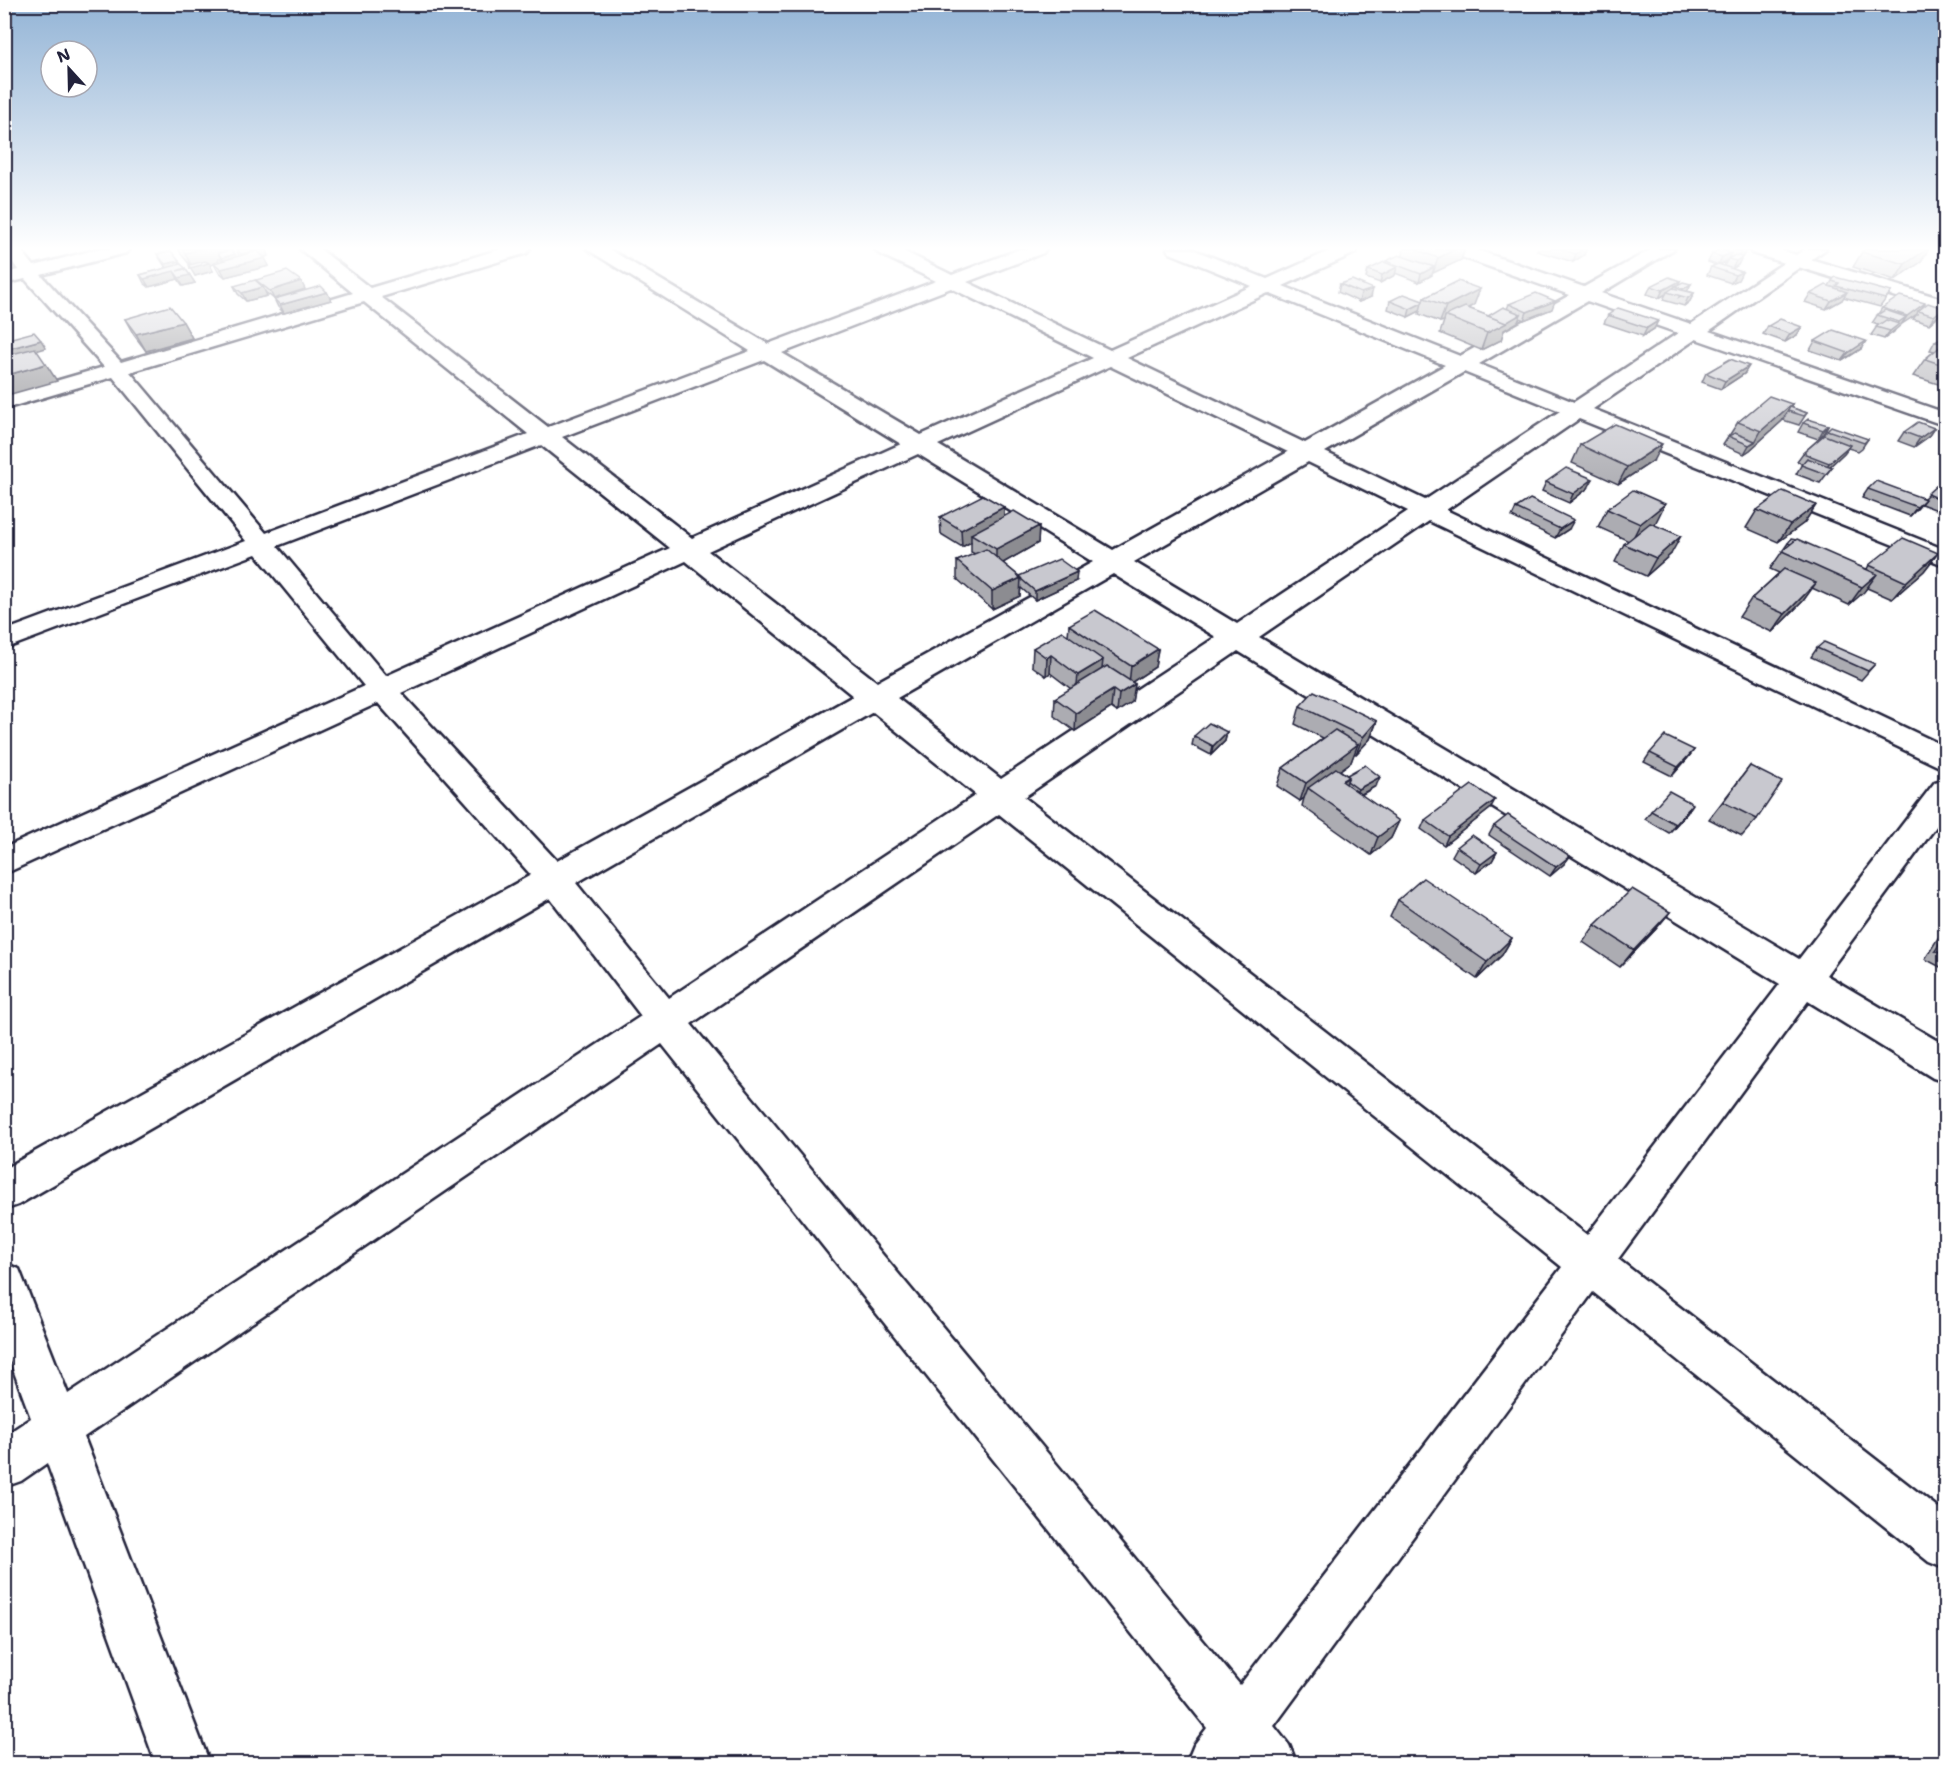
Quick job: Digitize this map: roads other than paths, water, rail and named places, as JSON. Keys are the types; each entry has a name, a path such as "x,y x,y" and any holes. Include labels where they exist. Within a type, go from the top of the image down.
{"street":[{"path":"84,332 118,369 382,690 554,879 666,1021 1270,1764"},
{"path":"4,403 245,332"},
{"path":"414,332 1946,1545"},
{"path":"732,332 1946,1066"},
{"path":"4,641 820,332"},
{"path":"1055,332 1946,760"},
{"path":"4,862 1168,332"},
{"path":"1381,332 1946,559"},
{"path":"4,1191 1520,332"},
{"path":"4,1464 1693,332 1946,420"},
{"path":"1213,1764 1946,790"},
{"path":"4,1284 183,1764"}]}
